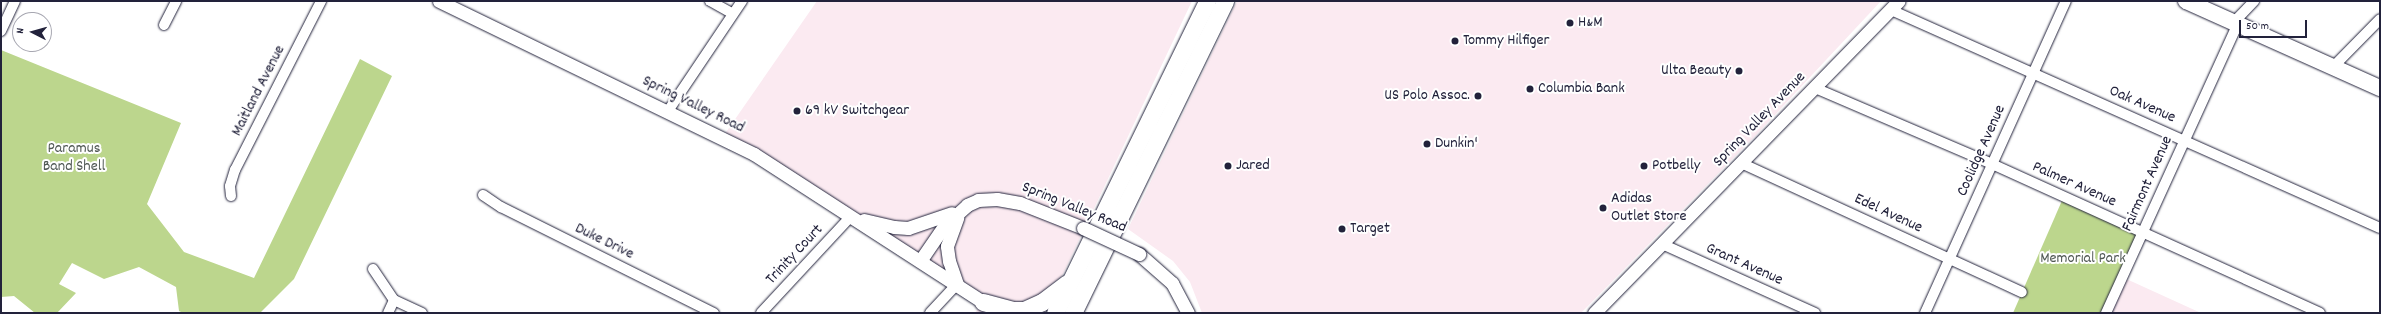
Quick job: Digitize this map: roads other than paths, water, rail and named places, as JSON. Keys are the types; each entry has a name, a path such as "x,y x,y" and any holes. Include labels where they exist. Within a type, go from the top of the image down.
{"highway":[{"path":"1073,313 1078,283 1207,1"},
{"path":"1055,313 1078,283 1225,1"},
{"path":"989,308 1012,310 1030,308 1055,293 1078,283"},
{"path":"1078,283 1086,313"}],"main road":[{"path":"2186,1 2380,88"}],"street":[{"path":"1,31 15,1"},
{"path":"164,25 176,1"},
{"name":"Maitland Avenue","path":"231,196 230,186 235,170 321,1"},
{"name":"Spring Valley Road","path":"439,1 754,154 957,284 989,308"},
{"path":"710,1 733,14"},
{"path":"668,111 742,1"},
{"name":"Coolidge Avenue","path":"1925,313 2066,1"},
{"name":"Fairmont Avenue","path":"2106,313 2236,23 2254,1"},
{"name":"Oak Avenue","path":"1896,5 2033,73 2380,228"},
{"name":"Spring Valley Avenue","path":"1594,313 1896,5"},
{"path":"2333,67 2380,19"},
{"name":"Palmer Avenue","path":"1814,88 1992,164 2320,313"},
{"name":"Edel Avenue","path":"1741,163 2022,292"},
{"name":"Duke Drive","path":"483,195 501,207 714,313"},
{"name":"Spring Valley Road","path":"920,261 938,232 963,208 978,200 1004,200 1052,215 1084,228 1139,254 1172,283 1188,313"},
{"path":"851,216 894,227 908,228 963,208"},
{"path":"930,313 957,284 948,261 947,246 950,232 963,208"},
{"name":"Trinity Court","path":"760,313 851,216"},
{"name":"Grant Avenue","path":"1662,244 1815,313"},
{"path":"373,269 394,300 422,313"},
{"path":"388,313 394,300"}],"place":[{"name":"H&M","path":"1570,23"},
{"name":"Tommy Hilfiger","path":"1455,41"},
{"name":"Ulta Beauty","path":"1739,71"},
{"name":"Columbia Bank","path":"1530,89"},
{"name":"US Polo Assoc.","path":"1478,96"},
{"name":"69 kV Switchgear","path":"797,111"},
{"name":"Dunkin'","path":"1427,144"},
{"name":"Jared","path":"1228,166"},
{"name":"Potbelly","path":"1644,166"},
{"name":"Adidas Outlet Store","path":"1603,208"},
{"name":"Target","path":"1342,229"}],"park label":[{"name":"Paramus Band Shell","path":"74,158"},
{"name":"Memorial Park","path":"2083,259"}]}
